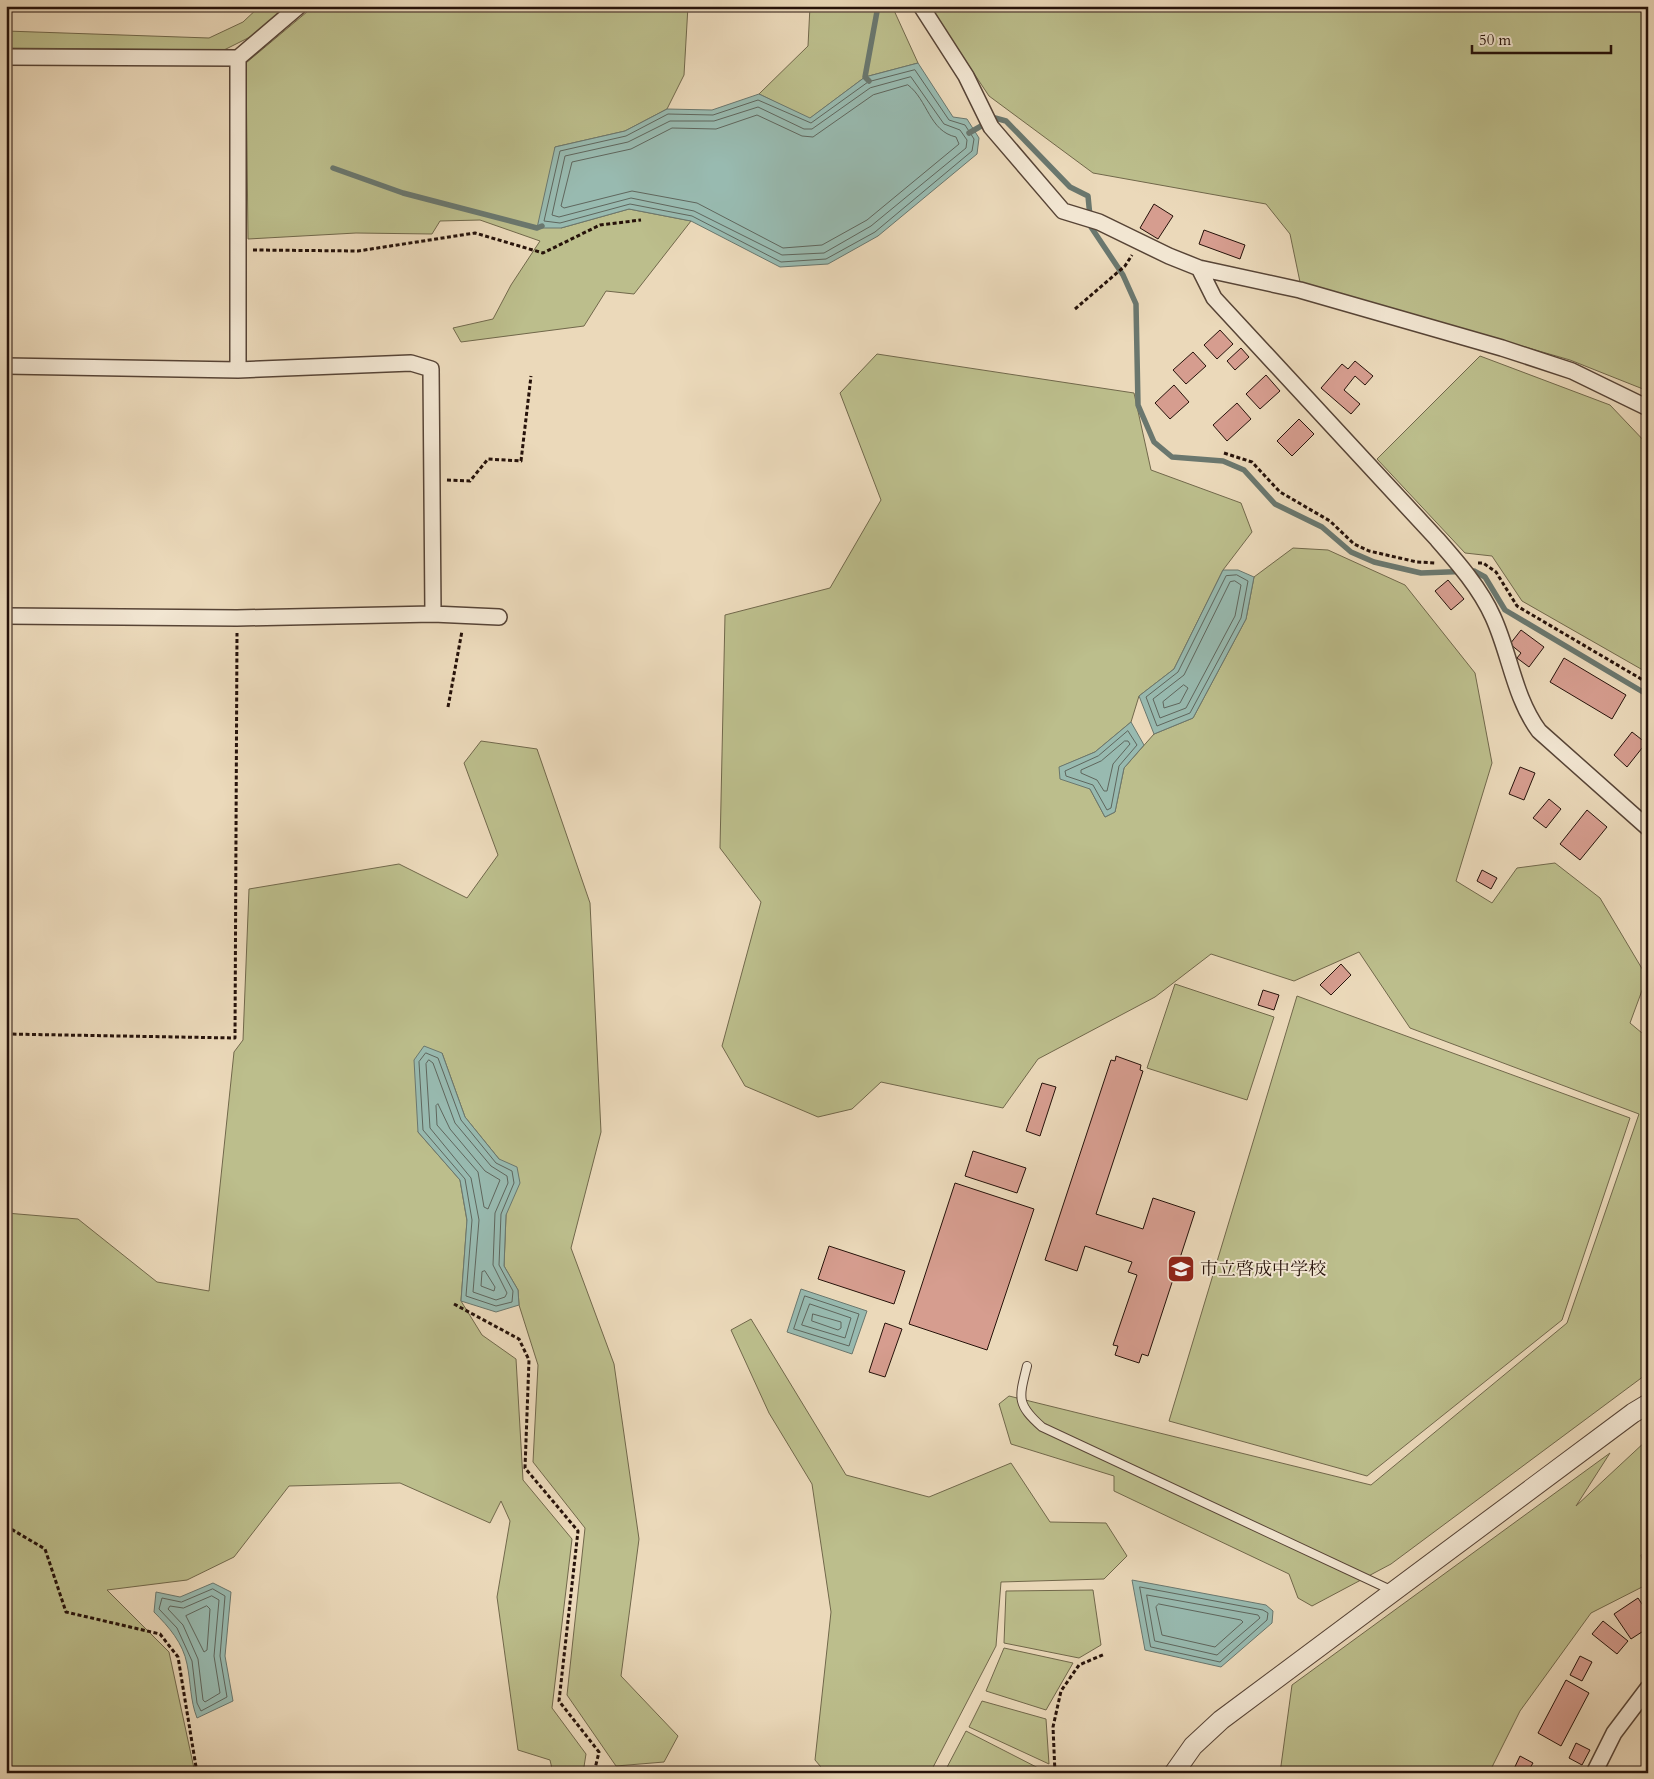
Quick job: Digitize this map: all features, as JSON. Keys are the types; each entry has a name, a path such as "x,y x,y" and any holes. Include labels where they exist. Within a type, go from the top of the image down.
{"street":[{"path":"6,58 238,58 299,6"},
{"path":"921,6 966,76 988,122 1063,211 1099,222 1199,268 1300,290 1502,348 1572,371 1648,408"},
{"path":"238,58 238,370"},
{"path":"1199,268 1214,298 1459,564 1493,617 1528,716 1539,730 1648,828"},
{"path":"6,366 238,370 411,363 432,369 433,614"},
{"path":"6,616 237,618 433,614 499,617"},
{"path":"1174,1773 1193,1746 1221,1720 1632,1413 1648,1404"},
{"path":"1594,1773 1614,1733 1648,1688"}],"lane":[{"path":"1027,1366 1020,1394 1025,1412 1042,1427 1393,1591"}],"path":[{"path":"238,250 358,252 475,233 543,253 600,225 641,220"},
{"path":"1075,310 1125,266"},
{"path":"432,479 470,481 488,459 521,461 531,376"},
{"path":"1224,453 1252,462 1280,492 1330,521 1354,544 1370,551 1418,562 1483,563 1496,572 1517,606 1648,683"},
{"path":"448,707 462,636 460,615"},
{"path":"6,1034 235,1038 237,618"},
{"path":"454,1304 519,1338 530,1360 525,1468 578,1531 559,1701 599,1752 594,1773"},
{"path":"6,1526 45,1549 66,1612 160,1634 178,1657 197,1773"},
{"path":"1055,1773 1053,1727 1061,1691 1079,1665 1105,1654"}],"green space":[{"path":"260,6 289,6 264,30 224,50 6,48 6,31 209,38 243,22"},
{"path":"314,6 688,6 684,75 667,109 625,131 555,147 561,228 629,209 691,221 634,294 606,291 584,326 461,342 453,328 493,319 511,285 540,241 480,220 440,221 432,234 356,233 248,239 246,63"},
{"path":"810,6 892,6 918,63 865,77 809,119 759,94 808,46"},
{"path":"929,6 1648,6 1648,391 1570,360 1300,282 1290,234 1266,204 1093,173 989,96"},
{"path":"877,354 1134,393 1151,470 1241,503 1252,532 1223,570 1174,669 1139,696 1131,722 1095,752 1060,767 1090,789 1105,817 1115,812 1124,768 1154,734 1193,718 1246,619 1254,577 1293,548 1328,550 1405,585 1475,673 1492,763 1456,881 1492,903 1517,868 1555,863 1600,898 1647,977 1630,1023 1648,1038 1648,1373 1391,1564 1312,1606 1298,1598 1289,1574 1114,1491 1114,1476 1011,1444 999,1404 1009,1396 1371,1485 1567,1323 1639,1114 1410,1028 1359,952 1294,981 1211,954 1155,997 1038,1059 1003,1108 881,1082 852,1109 818,1117 745,1086 722,1046 761,902 720,848 725,615 830,588 881,500 840,393"},
{"path":"1480,356 1610,405 1648,445 1648,461 1644,467 1648,470 1648,673 1522,601 1492,556 1465,553 1377,459"},
{"path":"481,741 537,749 590,903 601,1132 571,1248 614,1364 639,1539 621,1676 678,1736 664,1762 616,1766 567,1695 585,1528 533,1462 538,1365 519,1305 518,1290 504,1266 506,1215 499,1159 465,1117 442,1053 418,1132 460,1180 467,1221 461,1301 482,1335 516,1359 523,1480 572,1539 552,1708 586,1754 583,1773 553,1773 550,1760 518,1750 497,1597 510,1521 501,1501 490,1523 400,1483 289,1486 234,1557 187,1580 107,1590 169,1652 195,1773 6,1773 6,1213 78,1219 157,1282 209,1291 234,1052 243,1040 249,889 399,864 467,898 498,855 464,763"},
{"path":"1175,984 1274,1017 1247,1100 1147,1068"},
{"path":"1297,996 1630,1118 1562,1320 1367,1476 1169,1421"},
{"path":"751,1319 846,1475 929,1497 1011,1463 1050,1522 1106,1523 1127,1556 1104,1579 1001,1582 996,1646 930,1773 826,1773 815,1760 831,1612 812,1484 769,1413 731,1330"},
{"path":"1647,1440 1648,1552 1641,1555 1648,1584 1591,1613 1520,1711 1489,1773 1280,1773 1292,1685 1610,1453 1576,1506"},
{"path":"1093,1590 1101,1645 1079,1658 1004,1643 1006,1591"},
{"path":"1004,1648 1073,1663 1046,1710 986,1691"},
{"path":"982,1701 1046,1719 1049,1764 969,1727"},
{"path":"966,1731 1048,1773 944,1773"}],"water":[{"path":"918,63 953,117 967,119 979,138 977,154 878,236 828,264 780,267 691,221 629,209 561,228 537,228 555,147 625,131 667,109 712,110 759,94 810,118 865,77"},
{"path":"1223,570 1238,570 1254,577 1246,619 1193,718 1154,734 1139,696 1174,669"},
{"path":"1131,722 1144,745 1124,768 1115,812 1105,817 1090,789 1060,779 1059,767 1095,752"},
{"path":"424,1046 442,1053 465,1117 499,1159 517,1167 520,1183 506,1215 504,1266 518,1290 519,1305 496,1312 461,1301 467,1220 460,1180 418,1132 414,1060"},
{"path":"801,1289 867,1311 852,1354 787,1332"},
{"path":"1132,1580 1266,1605 1273,1611 1272,1623 1221,1667 1145,1650"},
{"path":"213,1583 231,1592 225,1656 233,1701 197,1718 185,1656 179,1642 154,1612 156,1592 180,1597"}],"building":[{"path":"1154,204 1173,216 1158,239 1140,228"},
{"path":"1204,230 1245,245 1240,259 1199,244"},
{"path":"1220,330 1233,344 1217,359 1204,345"},
{"path":"1241,348 1249,357 1235,370 1227,361"},
{"path":"1193,352 1206,366 1186,384 1173,370"},
{"path":"1355,361 1373,376 1365,385 1355,376 1344,390 1360,404 1351,414 1321,388 1342,364 1348,369"},
{"path":"1266,375 1280,391 1260,409 1246,394"},
{"path":"1174,385 1189,402 1170,419 1155,403"},
{"path":"1237,403 1251,419 1227,441 1213,425"},
{"path":"1299,419 1314,434 1292,456 1277,441"},
{"path":"1448,580 1464,599 1451,610 1435,591"},
{"path":"1521,630 1544,647 1529,667 1517,658 1521,653 1510,644"},
{"path":"1564,658 1626,695 1612,719 1550,682"},
{"path":"1632,732 1646,743 1627,767 1614,755"},
{"path":"1520,767 1535,773 1524,800 1509,794"},
{"path":"1549,799 1561,809 1546,828 1533,818"},
{"path":"1587,810 1607,827 1580,860 1560,844"},
{"path":"1482,870 1497,878 1491,889 1477,881"},
{"path":"1341,964 1351,975 1331,995 1320,985"},
{"path":"1263,990 1279,995 1274,1010 1258,1005"},
{"path":"1116,1056 1141,1065 1140,1070 1143,1071 1096,1214 1143,1229 1153,1198 1195,1212 1148,1356 1142,1354 1139,1363 1115,1355 1118,1346 1113,1345 1137,1275 1128,1272 1132,1262 1085,1246 1077,1271 1045,1260 1111,1060 1115,1061"},
{"path":"1042,1083 1056,1087 1040,1136 1026,1131"},
{"path":"973,1151 1026,1168 1017,1193 965,1176"},
{"path":"955,1183 1034,1209 987,1350 909,1324"},
{"path":"829,1246 905,1271 894,1304 818,1279"},
{"path":"885,1323 902,1329 885,1377 869,1372"},
{"path":"1638,1598 1648,1613 1648,1628 1631,1639 1614,1614"},
{"path":"1603,1621 1628,1641 1617,1654 1592,1634"},
{"path":"1580,1656 1592,1662 1582,1681 1570,1675"},
{"path":"1566,1680 1589,1693 1561,1746 1538,1733"},
{"path":"1576,1743 1590,1750 1582,1765 1569,1758"},
{"path":"1520,1756 1533,1763 1530,1768 1539,1773 1512,1773"}],"waterway":[{"path":"869,81 865,77 878,6"},
{"path":"969,133 995,118 1006,121 1070,187 1088,196 1091,227 1123,275 1136,304 1138,405 1154,442 1172,457 1223,461 1244,470 1275,504 1322,527 1351,552 1374,562 1421,573 1474,571 1485,577 1505,610 1648,695"},
{"path":"333,168 403,193 537,228 542,226"}],"place":[{"name":"市立啓成中学校","path":"1181,1269"}]}
